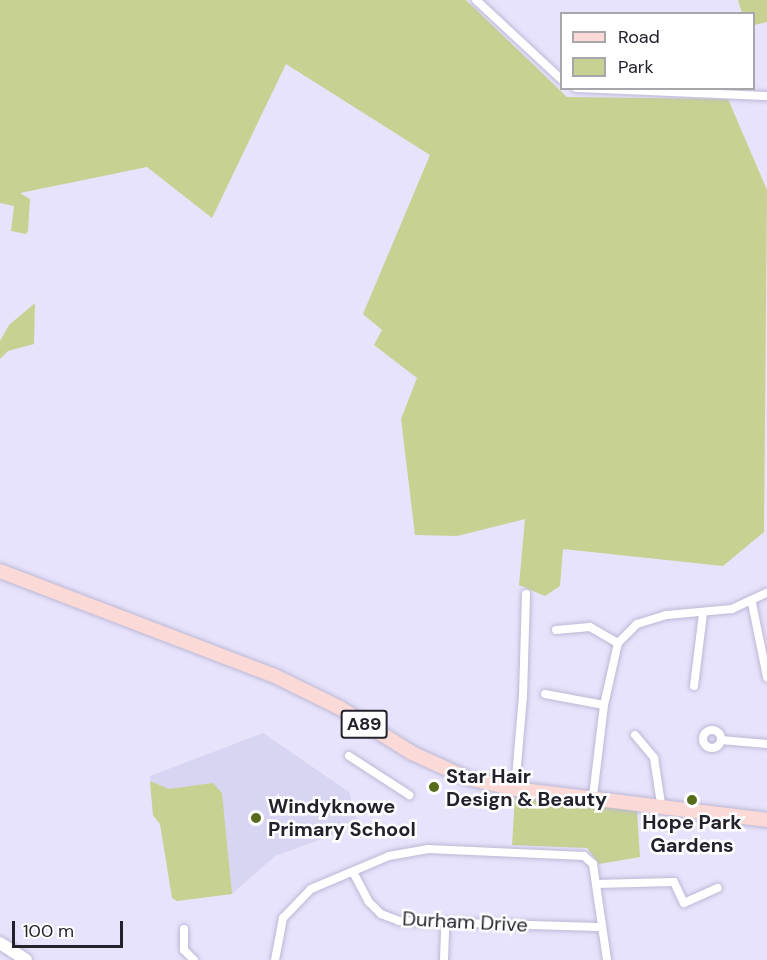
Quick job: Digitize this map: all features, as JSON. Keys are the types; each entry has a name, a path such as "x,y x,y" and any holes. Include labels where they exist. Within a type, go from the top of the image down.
{"main road":[{"name":"A89","path":"0,571 273,675 340,708 441,767 467,778 514,789 661,804 767,820"},
{"path":"0,943 26,960"}],"street":[{"path":"476,0 560,79"},
{"path":"624,90 767,96"},
{"path":"593,796 604,705 618,643 637,624 667,615 703,614 752,603 767,592"},
{"path":"514,789 523,696 526,594"},
{"path":"752,603 767,677"},
{"path":"694,686 703,614"},
{"path":"556,630 590,627 618,643"},
{"path":"545,694 604,705"},
{"path":"635,735 654,758 661,804"},
{"path":"721,740 767,744"},
{"path":"349,756 409,795"},
{"path":"275,960 283,918 299,898 310,889 389,856 418,850 563,853 584,856 593,864 608,960"},
{"name":"Durham Drive","path":"353,872 369,902 381,914 399,921 602,927"},
{"path":"596,884 674,882 684,903 718,888"},
{"path":"444,960 445,924"},
{"path":"184,929 184,950 194,960"}],"shaded area":[{"name":"Windyknowe Primary School","path":"263,733 349,792 358,822 328,837 275,856 232,894 174,900 160,824 153,815 150,776"}],"green space":[{"path":"0,0 466,0 567,97 728,99 767,190 764,532 723,566 563,549 560,586 545,596 519,585 525,519 457,536 415,535 401,419 417,378 374,345 382,330 363,314 430,155 286,64 212,218 147,167 20,193 30,199 28,231 26,234 11,231 14,206 0,203"},
{"path":"738,0 767,0 767,22 755,25 755,12 742,12"},
{"path":"35,303 34,344 8,351 0,359 0,341 9,325"},
{"path":"150,781 169,789 213,783 222,793 232,894 177,901 172,898 160,824 153,815"},
{"path":"515,797 637,810 640,857 599,864 587,848 512,845"}],"place":[{"name":"Star Hair Design & Beauty","path":"434,787"},
{"name":"Hope Park Gardens","path":"692,800"},
{"name":"Windyknowe Primary School","path":"256,818"}]}
